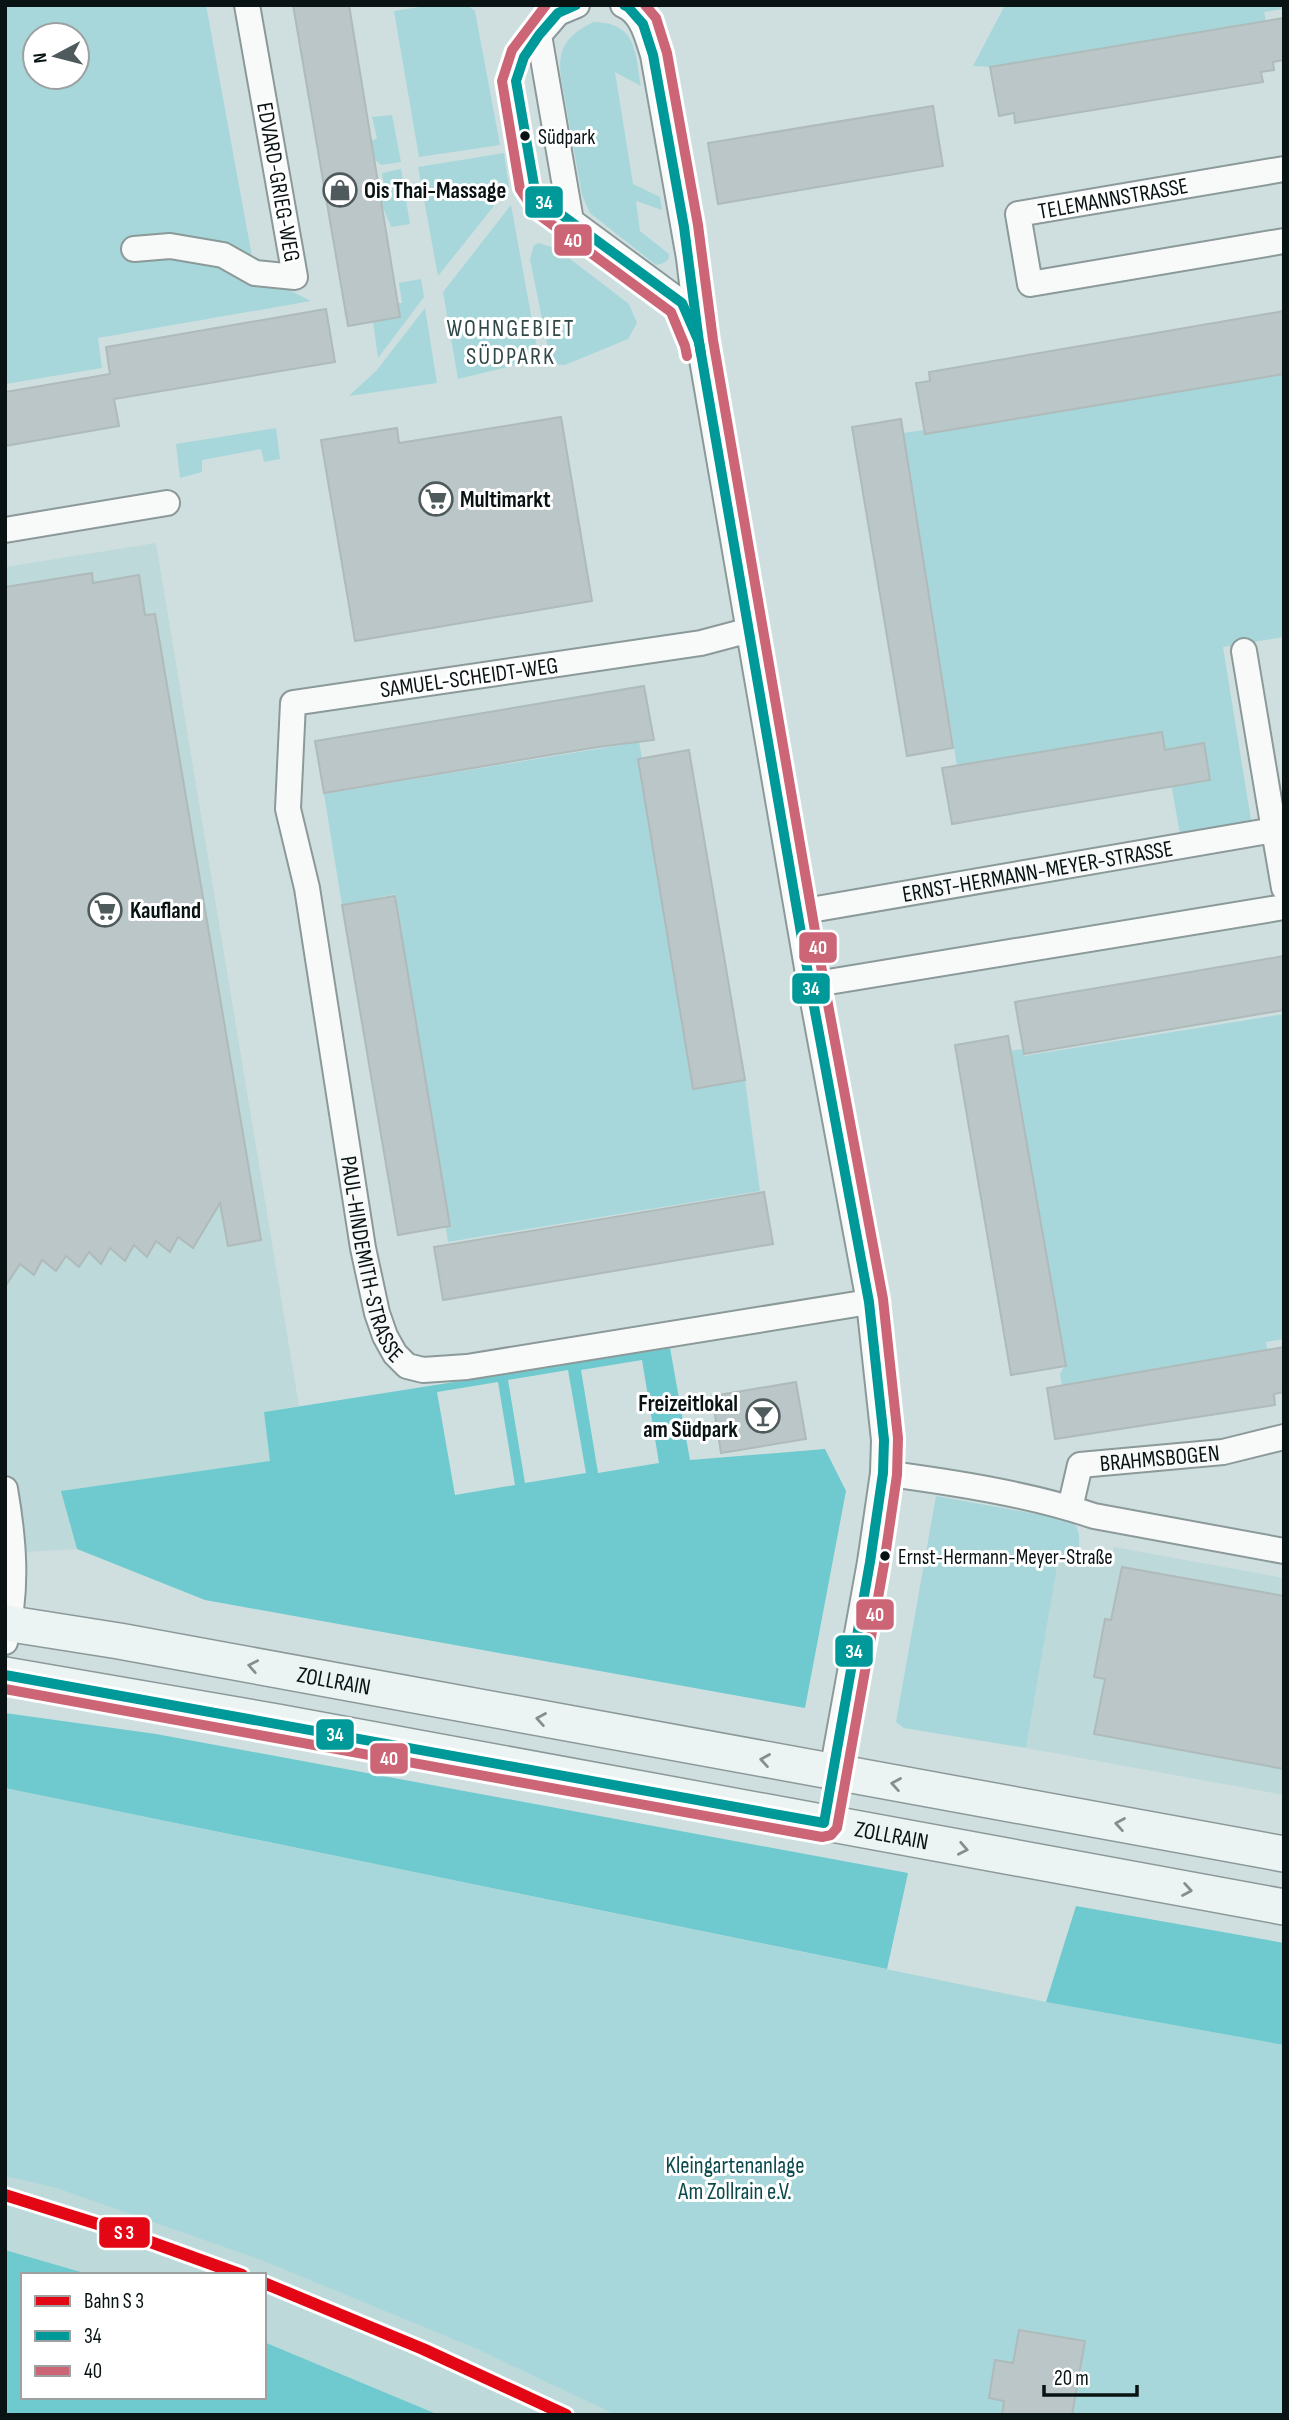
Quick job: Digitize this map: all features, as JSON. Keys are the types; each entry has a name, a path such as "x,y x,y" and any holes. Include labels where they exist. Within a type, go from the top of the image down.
{"main road":[{"name":"ZOLLRAIN","path":"7,1629 119,1641 1284,1854"},
{"name":"ZOLLRAIN","path":"5,1675 1284,1907"},
{"path":"824,1822 832,1772"}],"street":[{"name":"EDVARD-GRIEG-WEG","path":"134,249 170,246 223,255 256,273 295,277 247,5"},
{"path":"577,5 558,13 539,35 571,220 682,303 699,341"},
{"path":"623,5 643,24 653,55 690,258 699,341 810,985 869,1302 884,1440 883,1473 870,1562 832,1772"},
{"name":"TELEMANNSTRASSE","path":"1284,169 1018,214 1030,284 1284,242"},
{"path":"5,530 167,503"},
{"name":"SAMUEL-SCHEIDT-WEG","path":"288,809 293,703 701,643 750,630"},
{"path":"1244,651 1284,888"},
{"name":"PAUL-HINDEMITH-STRASSE","path":"288,809 307,888 363,1248 385,1336 395,1354 407,1366 423,1370 467,1367 869,1302"},
{"name":"ERNST-HERMANN-MEYER-STRASSE","path":"799,912 1274,830"},
{"path":"810,985 1284,907"},
{"name":"BRAHMSBOGEN","path":"1070,1508 1080,1465 1223,1452 1284,1437"},
{"path":"883,1473 931,1479 1070,1508 1094,1516 1284,1551"},
{"path":"5,1489 14,1562 7,1629"}],"shaded area":[{"name":"Kaufland","path":"156,543 299,1406 264,1412 271,1461 62,1491 77,1549 5,1553 5,567"},
{"path":"670,1348 690,1460 825,1449 846,1491 805,1708 205,1600 77,1549 61,1491 270,1461 264,1412","holes":["642,1360 659,1463 598,1473 581,1370","568,1370 586,1473 525,1483 508,1380","498,1382 515,1485 455,1495 437,1392"]},
{"path":"1114,1547 1284,1578 1284,1795 1026,1748 1059,1555 1110,1565"},
{"path":"5,1713 156,1734 908,1873 887,1969 5,1788"},
{"path":"1076,1906 1284,1943 1284,2045 1046,2002"},
{"path":"5,2176 56,2188 261,2260 477,2349 616,2415 439,2415 266,2343 266,2273 84,2273 5,2250"},
{"path":"5,2250 84,2273 21,2273 21,2399 266,2399 266,2343 439,2415 5,2415"}],"green space":[{"path":"5,5 206,5 255,273 311,301 98,338 102,368 5,384"},
{"path":"432,5 467,5 475,11 500,145 419,157 394,11"},
{"path":"1005,5 1284,5 1284,9 1264,12 1266,21 990,67 973,66"},
{"path":"593,22 618,27 626,33 635,51 641,86 615,72 633,184 660,197 662,210 636,201 640,231 669,254 667,261 661,264 656,265 590,213 582,195 560,67 563,50 570,38"},
{"path":"392,115 401,162 381,165 374,159 371,141 377,138 372,117"},
{"path":"504,153 509,187 438,276 418,167"},
{"path":"401,169 410,224 391,227 380,197 385,194 382,173"},
{"path":"511,205 539,359 458,379 443,292"},
{"path":"539,243 557,249 629,304 637,323 628,339 565,365 551,364 530,259 534,245"},
{"path":"421,279 424,297 378,358 373,322 398,303 402,303 399,283"},
{"path":"425,308 437,383 349,396 377,370"},
{"path":"1284,374 1284,637 1223,647 1251,820 1180,834 1162,732 957,766 903,433 924,430 926,434"},
{"path":"276,428 280,459 264,462 261,449 202,460 202,472 180,478 176,444"},
{"path":"639,742 642,758 638,760 693,1088 745,1080 760,1191 448,1242 396,894 342,905 324,794"},
{"path":"1284,1014 1284,1339 1266,1342 1267,1350 1062,1385 1060,1374 1065,1365 1010,1051 1023,1049 1024,1056"},
{"path":"936,1496 1070,1520 1077,1527 1077,1558 1059,1555 1026,1748 904,1728 896,1722"},
{"name":"Kleingartenanlage Am Zollrain e.V.","path":"5,1788 1046,2002 1284,2045 1284,2415 616,2415 477,2349 261,2260 56,2188 5,2176"}],"building":[{"path":"293,5 349,5 400,317 348,326"},
{"path":"1284,18 1284,60 1273,62 1274,70 1261,72 1263,82 1015,123 1014,113 999,116 990,67"},
{"path":"933,106 943,166 718,204 708,143"},
{"path":"326,309 335,362 114,399 119,426 5,446 5,392 110,374 106,347"},
{"path":"1284,311 1284,374 925,434 916,383 930,381 929,372"},
{"path":"561,417 592,601 355,641 321,440 397,428 399,443"},
{"path":"901,419 953,748 907,756 852,427"},
{"name":"Kaufland","path":"92,573 93,583 139,575 145,615 155,614 261,1240 228,1246 220,1203 193,1248 178,1237 170,1252 156,1241 147,1257 134,1245 125,1261 110,1248 101,1264 89,1252 79,1267 66,1256 56,1271 42,1260 34,1275 20,1264 5,1287 5,587"},
{"path":"644,686 654,740 324,793 315,741"},
{"path":"1162,732 1165,750 1204,743 1210,780 952,824 942,768"},
{"path":"689,750 745,1080 693,1089 638,759"},
{"path":"395,896 450,1226 398,1235 342,905"},
{"path":"1284,956 1284,1010 1024,1054 1015,1002"},
{"path":"1008,1036 1066,1366 1011,1375 955,1045"},
{"path":"764,1192 773,1244 443,1300 434,1247"},
{"path":"1284,1347 1284,1392 1274,1394 1275,1405 1055,1439 1047,1388"},
{"path":"796,1382 806,1439 721,1453 712,1396"},
{"path":"1122,1567 1284,1596 1284,1769 1094,1734 1105,1679 1094,1677 1105,1619 1111,1620"},
{"path":"1019,2330 1085,2341 1072,2415 1002,2415 1004,2401 989,2398 995,2360 1013,2363"}],"transit line":[{"name":"40","path":"546,5 512,50 502,81 520,189 535,212 671,312 687,356"},
{"name":"34","path":"576,5 558,13 539,35 524,57 516,81 534,185 544,202 682,303 699,342 701,354"},
{"name":"34","path":"5,1675 824,1823 883,1473 884,1440 869,1302 810,985 699,342 684,227 653,55 643,24 624,5"},
{"name":"40","path":"5,1689 822,1837 831,1835 837,1828 884,1564 897,1475 898,1438 883,1299 824,983 713,340 698,225 667,53 656,18 645,5"},
{"path":"5,2195 120,2231 236,2273"},
{"path":"266,2284 423,2349 566,2415"}],"place":[{"name":"Südpark","path":"525,136"},
{"name":"Ois Thai-Massage","path":"340,190"},
{"name":"Multimarkt","path":"436,499"},
{"name":"Kaufland","path":"105,910"},
{"name":"Freizeitlokal am Südpark","path":"763,1416"},
{"name":"Ernst-Hermann-Meyer-Straße","path":"885,1556"}],"district":[{"name":"WOHNGEBIET SÜDPARK","path":"511,342"}]}
